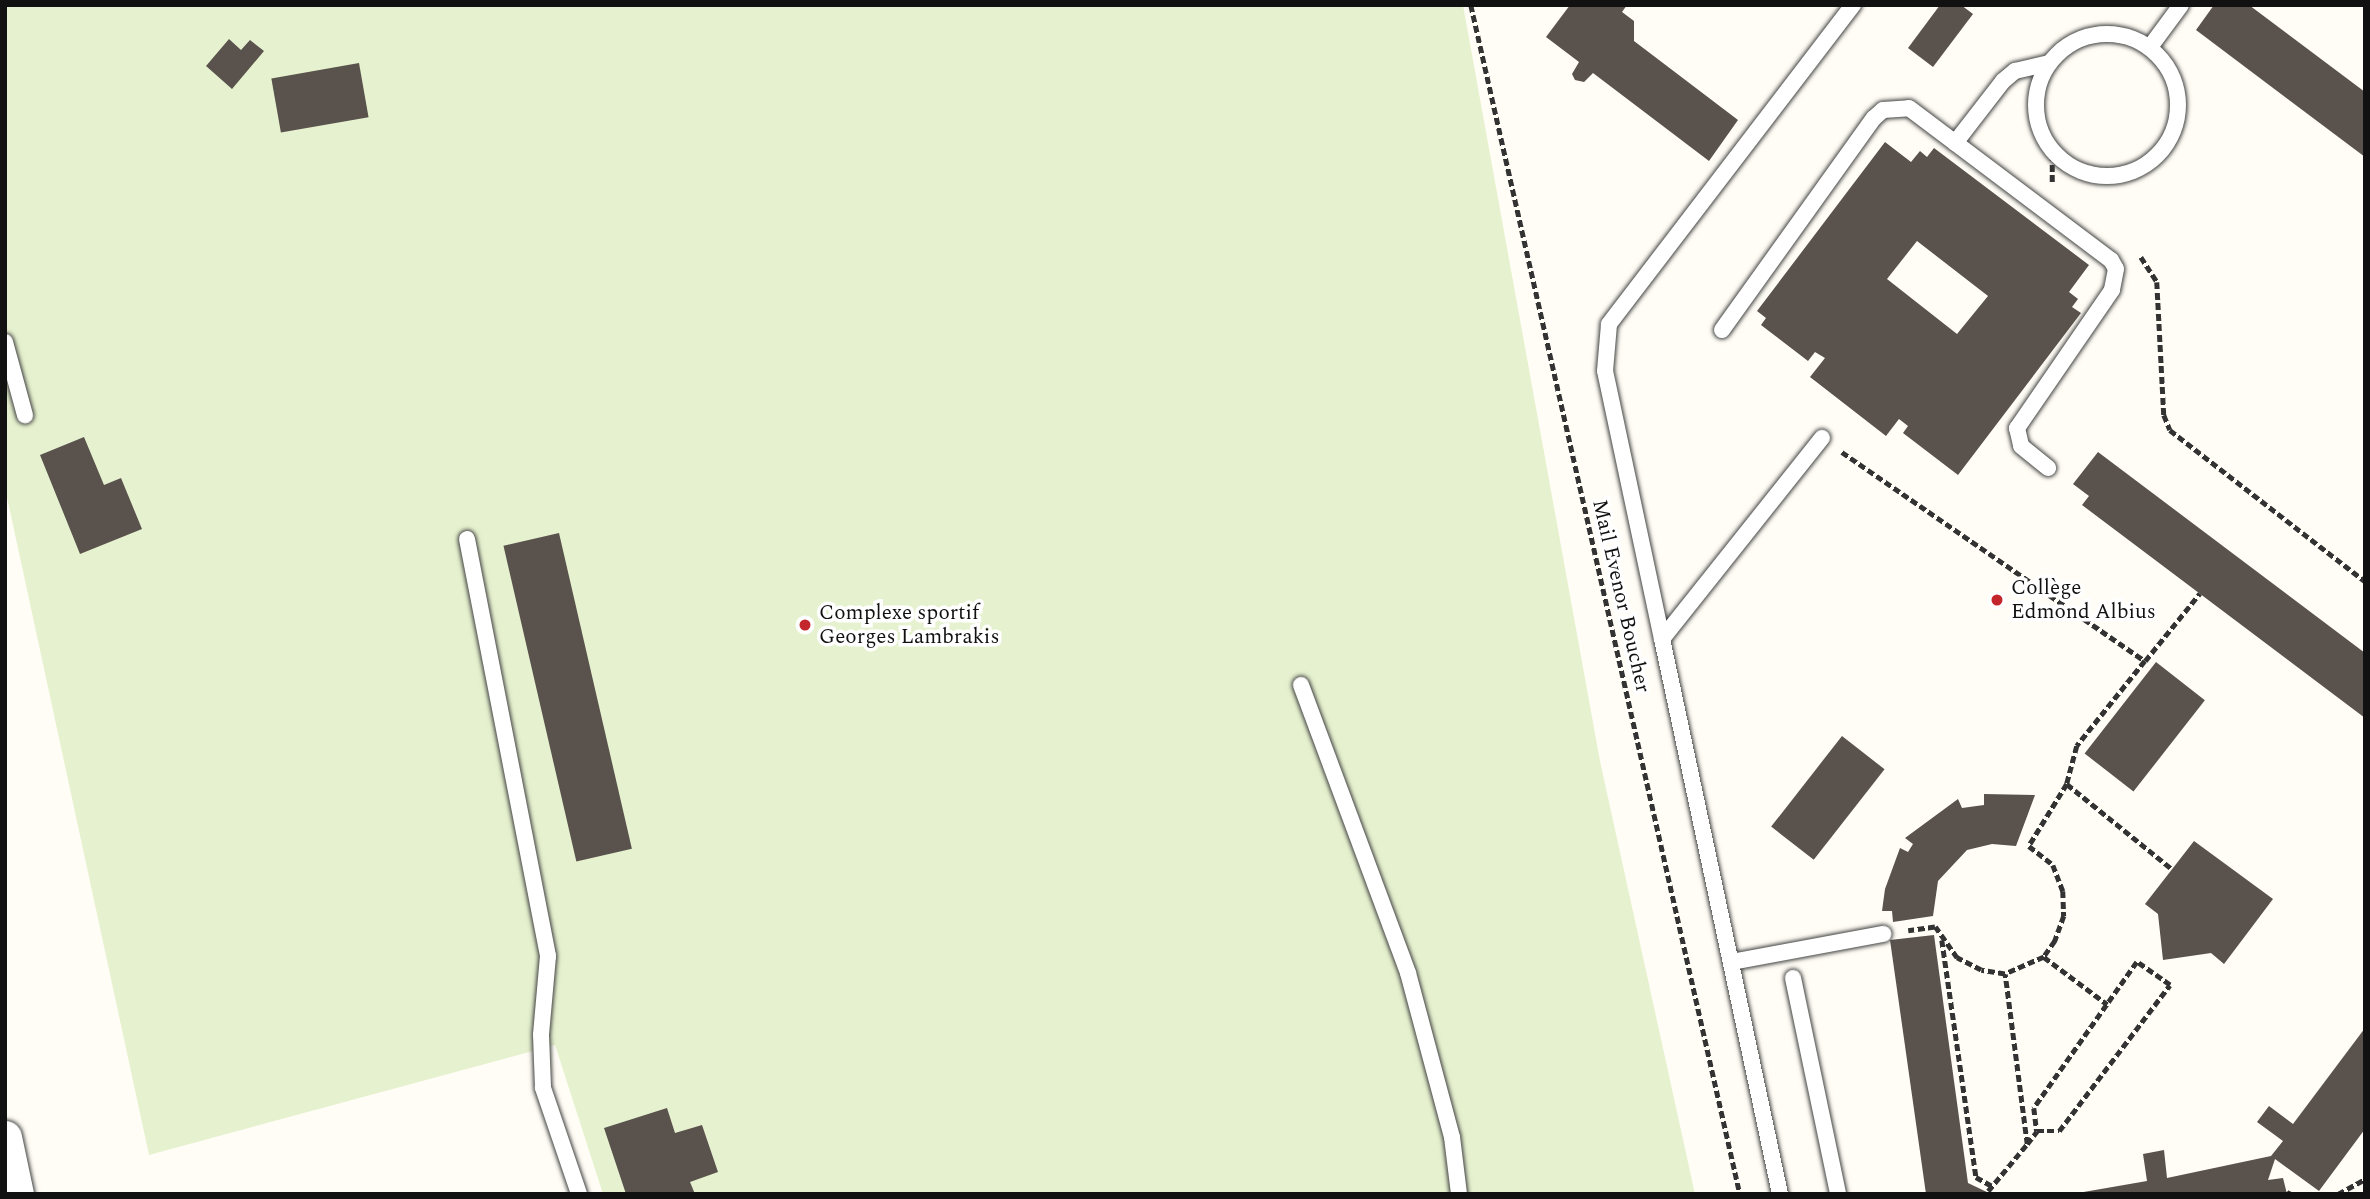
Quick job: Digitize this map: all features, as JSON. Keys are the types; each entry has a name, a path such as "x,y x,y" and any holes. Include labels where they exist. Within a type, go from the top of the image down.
{"street":[{"path":"5,1137 17,1194"}],"lane":[{"path":"1780,1194 1605,371 1609,324 1853,5"},
{"path":"2150,47 2181,5"},
{"path":"2107,33 2129,36 2150,47 2166,64 2178,98 2173,133 2160,153 2141,168 2118,176 2093,174 2070,166 2052,150 2040,130 2036,107 2039,84 2049,63 2065,47 2107,33"},
{"path":"1955,143 2003,81 2015,71 2049,63"},
{"path":"1722,330 1883,110 1909,108 2111,260 2116,269 2112,290 2017,428 2021,446 2048,468"},
{"path":"5,342 24,415"},
{"path":"1662,639 1822,438"},
{"path":"467,539 548,956 541,1035 543,1088 579,1194"},
{"path":"1301,685 1408,973 1452,1136 1459,1194"},
{"path":"1732,962 1883,934"},
{"path":"1793,978 1838,1194"}],"path":[{"name":"Mail Evenor Boucher","path":"1471,5 1740,1194"},
{"path":"2052,150 2054,189"},
{"path":"2137,253 2157,282 2164,415 2171,430 2365,581"},
{"path":"1822,438 2144,661"},
{"path":"1883,934 1935,927 1957,958 2005,974 2044,957 2055,942 2064,916 2063,891 2053,865 2029,846 2067,784 2077,746 2200,593"},
{"path":"2067,784 2172,869"},
{"path":"1942,940 1976,1177 1992,1186"},
{"path":"2044,957 2107,1004"},
{"path":"1988,1191 2037,1131 2034,1108 2137,962 2170,985 2059,1131 2037,1131"},
{"path":"2005,974 2027,1144"},
{"path":"2337,1194 2365,1179"}],"green space":[{"name":"Complexe sportif Georges Lambrakis","path":"5,5 1463,5 1600,761 1695,1194 603,1194 555,1045 149,1155 5,488"}],"building":[{"path":"1570,5 1627,5 1622,12 1634,21 1634,41 1738,120 1709,161 1593,73 1584,82 1575,80 1572,74 1579,62 1546,37"},
{"path":"1940,5 1961,5 1973,14 1933,67 1908,48"},
{"path":"2214,5 2249,5 2365,92 2365,157 2196,30"},
{"path":"229,39 241,50 250,40 264,51 232,89 206,66"},
{"path":"359,63 369,117 281,133 271,78"},
{"path":"1885,142 1911,162 1920,151 1927,157 1934,148 2089,265 2069,292 2078,299 2072,307 2081,313 1958,475 1903,433 1908,426 1899,419 1886,436 1810,377 1825,358 1815,352 1808,361 1761,325 1766,318 1757,311","holes":["1917,241 1988,296 1957,334 1887,279"]},
{"path":"84,437 104,485 121,478 142,529 80,554 40,455"},
{"path":"2098,452 2365,653 2365,718 2082,505 2089,496 2073,484"},
{"path":"559,533 632,849 576,862 503,546"},
{"path":"2156,662 2205,700 2133,792 2085,753"},
{"path":"1842,736 1885,769 1814,860 1771,827"},
{"path":"1984,794 2035,795 2016,846 1992,844 1967,850 1938,881 1933,916 1893,922 1892,911 1882,911 1885,889 1900,848 1908,852 1913,844 1905,838 1958,799 1962,808 1984,805"},
{"path":"2194,841 2273,899 2224,964 2211,953 2163,960 2158,914 2145,904"},
{"path":"1934,935 1968,1183 1991,1194 1926,1194 1890,940"},
{"path":"2365,1028 2365,1129 2319,1191 2275,1159 2268,1180 2283,1178 2287,1194 2072,1194 2147,1181 2143,1154 2164,1150 2167,1178 2271,1156 2283,1141 2257,1122 2269,1106 2293,1124"},
{"path":"667,1108 675,1133 702,1125 718,1172 690,1182 695,1194 626,1194 604,1128"}],"place":[{"name":"Collège Edmond Albius","path":"1997,600"},
{"name":"Complexe sportif Georges Lambrakis","path":"805,625"}]}
